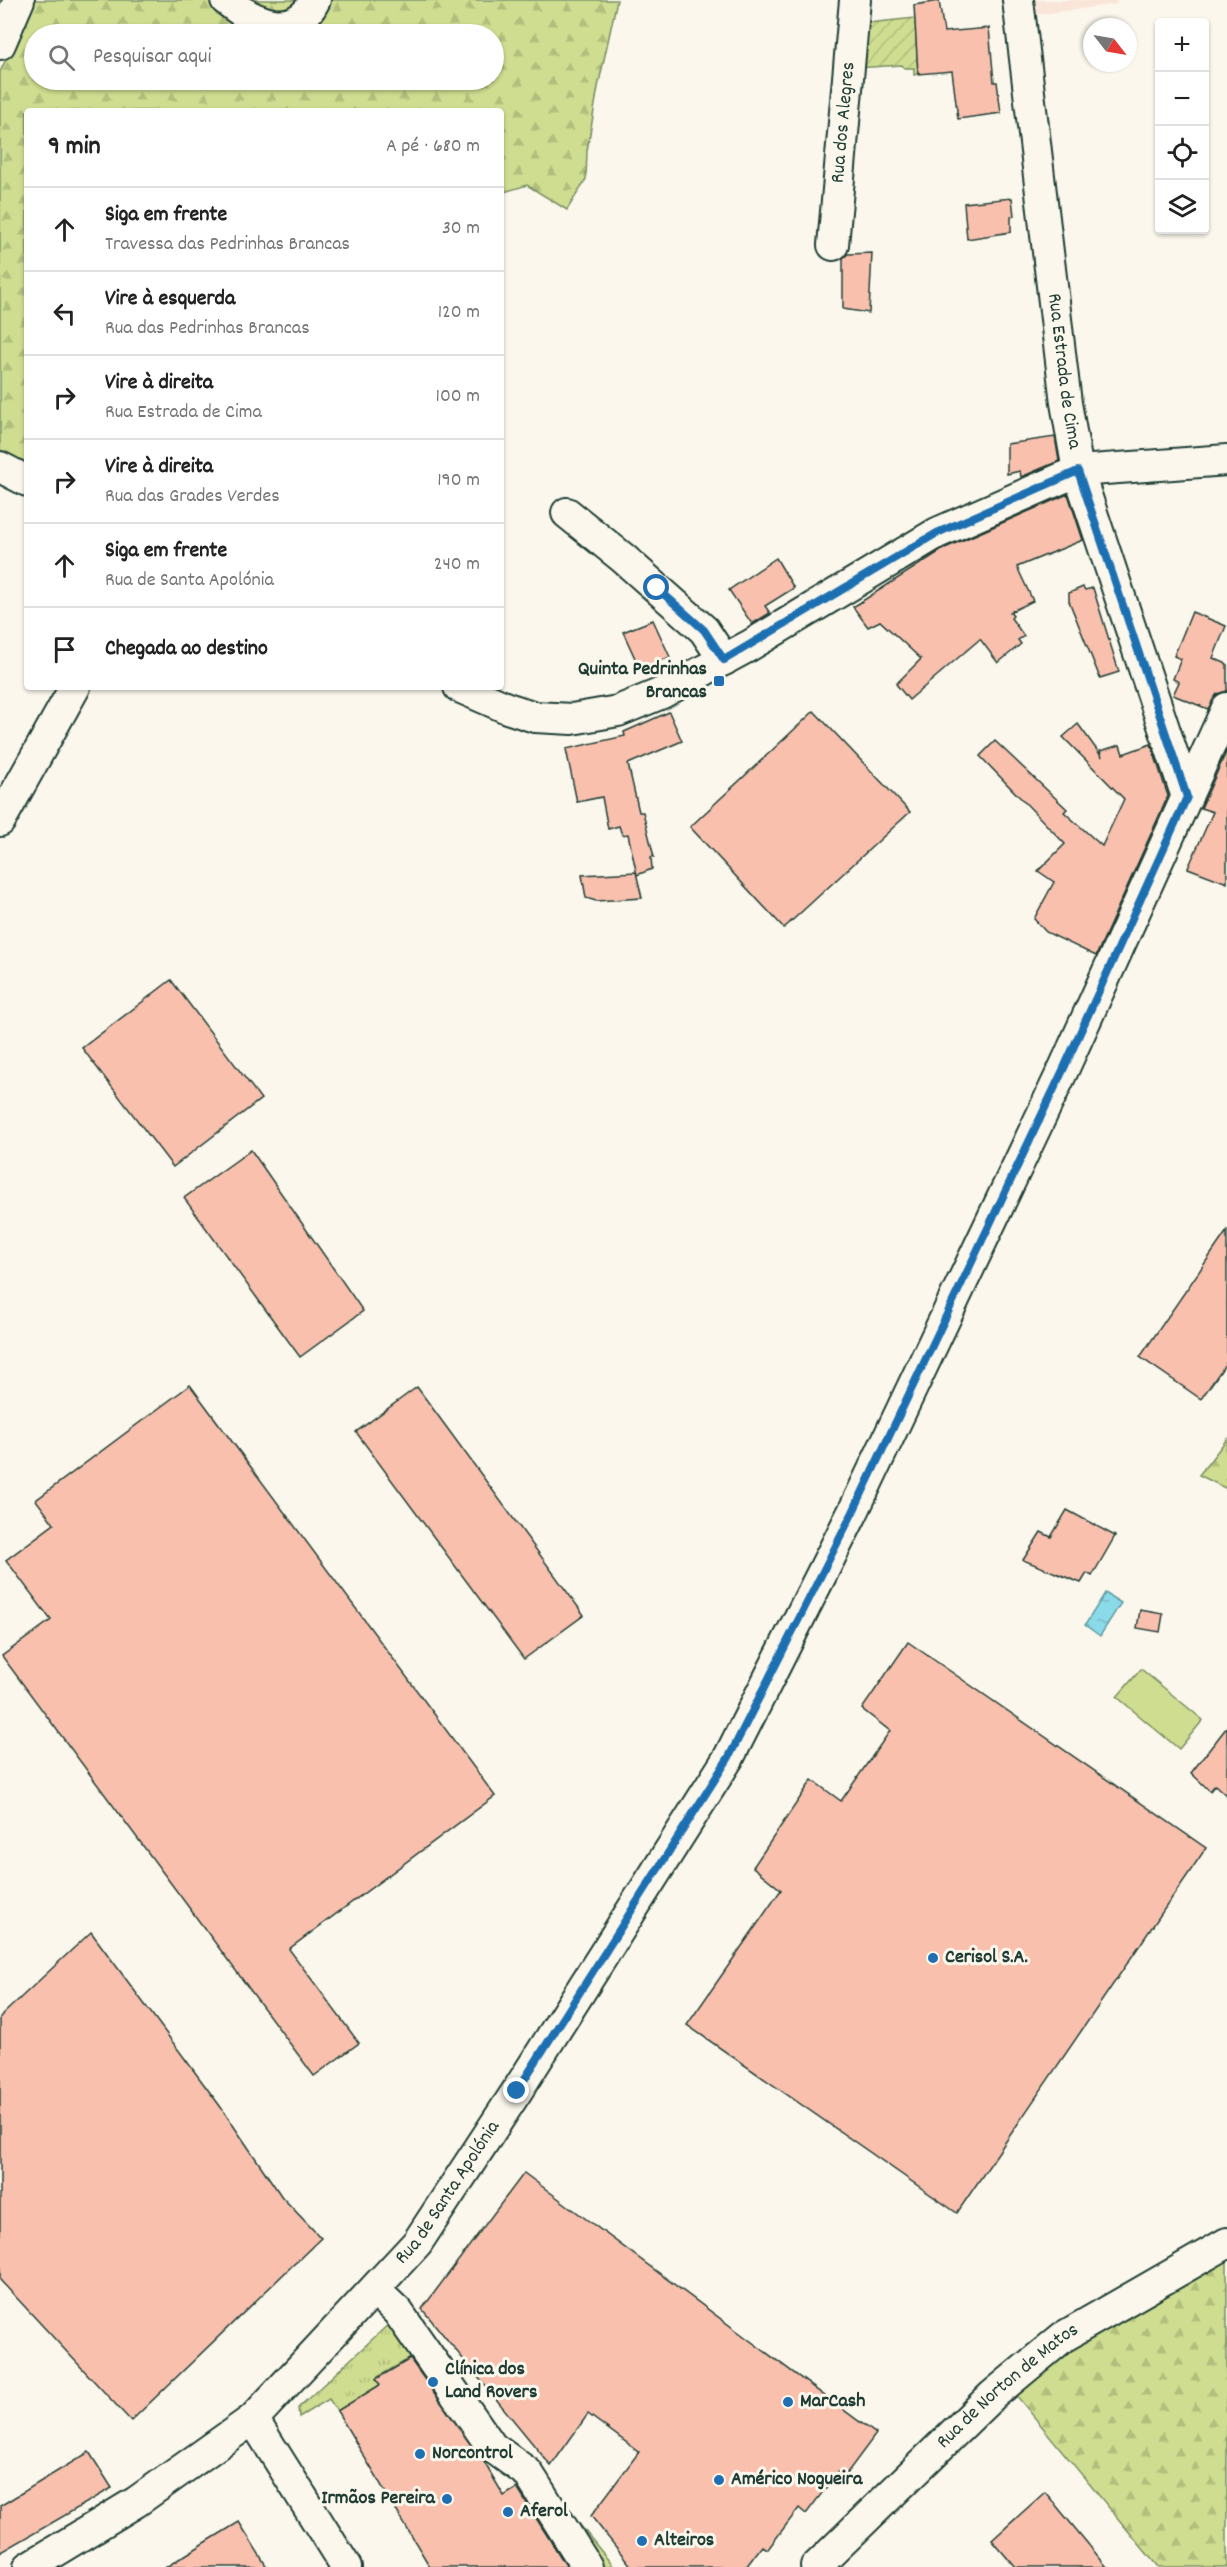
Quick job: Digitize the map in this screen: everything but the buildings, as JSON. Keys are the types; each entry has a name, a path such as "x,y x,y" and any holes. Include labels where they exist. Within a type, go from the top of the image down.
{"street":[{"path":"0,44 19,0"},
{"path":"226,0 246,13 276,24"},
{"path":"290,24 311,9 315,0"},
{"name":"Rua dos Alegres","path":"833,244 855,0"},
{"name":"Rua Estrada de Cima","path":"1018,0 1066,403 1078,471 1187,797"},
{"path":"466,690 507,708 536,717 572,719 618,711 662,693 724,660 937,533 1078,471 1227,460"},
{"path":"0,467 24,479"},
{"path":"567,513 623,558 704,630 724,660"},
{"path":"0,821 73,690"},
{"name":"Rua de Santa Apolónia","path":"29,2567 136,2502 253,2419 417,2243 729,1757 911,1390 1064,1068 1227,708"},
{"name":"Rua de Norton de Matos","path":"816,2567 993,2395 1063,2337 1227,2243"},
{"path":"375,2290 398,2312 492,2447 528,2473 587,2567"},
{"path":"253,2419 346,2567"}],"shaded area":[{"path":"1018,0 1116,0 1117,4 1020,17"}],"green space":[{"path":"34,0 617,0 598,87 587,151 586,179 567,210 527,185 504,192 504,108 24,108 24,468 0,456 0,72"},
{"path":"915,18 918,74 914,75 914,68 904,68 902,65 855,68 859,24"},
{"path":"1227,1439 1227,1489 1199,1475"},
{"path":"1141,1669 1203,1720 1179,1749 1117,1697"},
{"path":"1227,2236 1227,2567 1158,2567 1011,2389"},
{"path":"392,2321 419,2353 376,2378 380,2385 337,2411 329,2399 299,2417 298,2408"},
{"path":"572,2515 614,2567 603,2567"}],"water":[{"path":"1105,1593 1121,1603 1100,1636 1085,1625"}],"place":[{"name":"Quinta Pedrinhas Brancas","path":"719,681"},
{"name":"Cerisol S.A.","path":"933,1958"},
{"name":"Clínica dos Land Rovers","path":"433,2382"},
{"name":"MarCash","path":"788,2402"},
{"name":"Norcontrol","path":"420,2454"},
{"name":"Américo Nogueira","path":"719,2480"},
{"name":"Irmãos Pereira","path":"447,2499"},
{"name":"Aferol","path":"508,2512"},
{"name":"Alteiros","path":"642,2541"}],"route":[{"path":"517,2091 729,1757 853,1512 1064,1068 1187,797 1078,471 937,533 724,660 704,630 657,588"}]}
